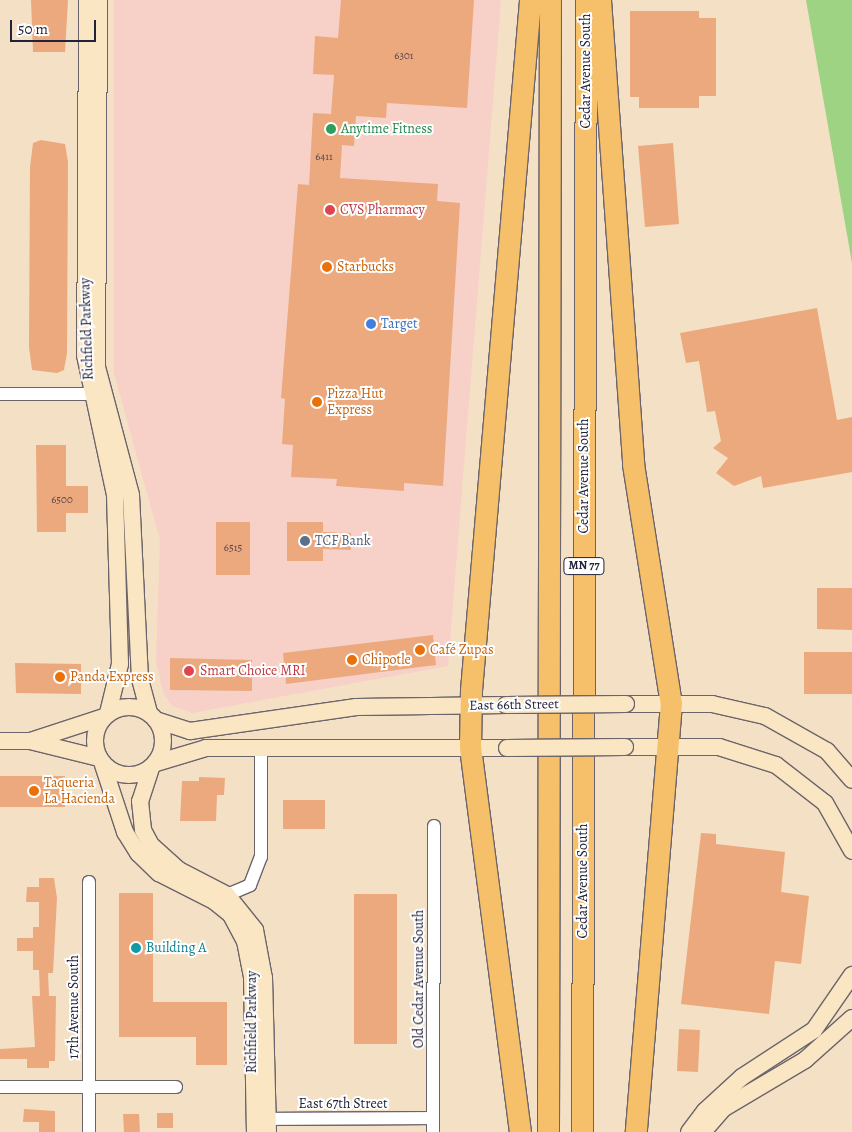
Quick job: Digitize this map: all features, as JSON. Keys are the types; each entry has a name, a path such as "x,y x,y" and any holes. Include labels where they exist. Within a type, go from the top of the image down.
{"highway":[{"path":"520,1132 470,747 471,706 530,0"},
{"name":"MN 77","path":"548,1132 550,0"},
{"name":"Cedar Avenue South","path":"582,1132 586,0"},
{"path":"600,0 633,464 671,703 670,746 636,1132"}],"street":[{"name":"Richfield Parkway","path":"87,0 85,355 90,394 113,478 120,671 106,715"},
{"name":"Richfield Parkway","path":"99,0 97,367 131,495 140,679 153,716"},
{"path":"0,394 90,394"},
{"path":"115,565 127,571 138,630"},
{"name":"East 66th Street","path":"153,716 190,731 356,707 671,703 741,709 789,726 827,752 852,780"},
{"path":"30,741 128,706 153,716 164,742 153,766"},
{"path":"101,762 94,737 106,715"},
{"path":"0,741 30,741 101,762 132,776 194,750 719,747 776,765 825,803 852,851"},
{"path":"227,895 250,885 261,857 261,749"},
{"name":"Richfield Parkway","path":"101,762 125,832 138,853 159,874 214,900 231,916 245,941 252,978 261,1125"},
{"name":"Richfield Parkway","path":"153,766 140,801 143,830 151,846 179,870 227,895 244,912 263,956 261,1125"},
{"name":"Old Cedar Avenue South","path":"433,1132 434,826"},
{"name":"17th Avenue South","path":"89,882 89,1132"},
{"path":"689,1132 704,1111 742,1077 814,1030 852,975"},
{"path":"703,1132 724,1108 813,1054 852,1018"},
{"path":"0,1087 176,1087"},
{"name":"East 67th Street","path":"261,1125 433,1118"}],"shaded area":[{"path":"114,0 501,0 448,666 192,713 172,706 163,692 156,662 160,540 114,373"}],"green space":[{"path":"806,0 852,0 852,263"}],"building":[{"path":"31,0 68,0 65,52 33,52"},
{"name":"Target","path":"341,0 474,0 467,108 387,103 386,118 356,116 354,146 342,145 340,178 438,184 437,201 460,203 443,486 404,483 404,491 336,486 337,479 291,477 293,445 282,444 285,399 281,398 298,184 309,185 313,113 331,114 334,75 313,74 315,36 338,38"},
{"path":"630,11 699,11 699,18 716,18 716,96 699,96 699,108 639,108 639,97 630,97"},
{"path":"41,140 65,144 68,162 67,353 64,370 57,373 32,370 29,347 30,167 33,143"},
{"path":"673,143 679,224 645,227 638,146"},
{"path":"817,308 837,420 852,417 852,472 763,488 761,476 734,486 716,473 728,458 713,448 721,441 715,411 707,412 699,361 686,363 680,333"},
{"path":"36,445 66,445 66,486 88,486 88,513 66,513 66,532 37,532"},
{"path":"216,522 250,522 250,575 216,575"},
{"name":"TCF Bank","path":"287,522 323,522 323,532 351,533 351,550 323,549 323,561 287,561"},
{"path":"817,588 852,588 852,630 817,629"},
{"path":"433,635 436,665 286,684 283,653"},
{"path":"804,652 852,652 852,694 804,694"},
{"path":"170,658 252,660 252,691 170,690"},
{"path":"15,663 81,664 81,694 16,693"},
{"path":"0,776 65,776 65,807 0,807"},
{"path":"199,777 225,778 224,795 217,795 216,821 180,821 182,781 199,781"},
{"path":"283,800 325,800 325,829 283,829"},
{"path":"701,833 716,834 716,844 785,852 781,892 809,896 801,964 775,961 769,1014 681,1004"},
{"path":"39,878 54,878 57,898 53,973 48,973 49,996 56,996 55,1061 49,1061 49,1068 27,1068 27,1059 0,1059 0,1049 35,1047 32,996 40,996 39,970 33,970 33,951 17,951 17,938 33,938 33,927 39,927 39,902 26,902 27,887 39,887"},
{"name":"Building A","path":"119,893 153,893 153,1002 227,1002 227,1065 196,1065 196,1037 119,1037"},
{"path":"354,894 397,894 397,1044 354,1044"},
{"path":"679,1029 700,1030 698,1072 677,1071"},
{"path":"24,1109 55,1111 55,1132 39,1132 39,1122 23,1122"},
{"path":"157,1113 173,1113 173,1128 157,1128"},
{"path":"123,1114 139,1114 140,1132 124,1132"}],"place":[{"name":"Anytime Fitness","path":"331,129"},
{"name":"CVS Pharmacy","path":"330,210"},
{"name":"Starbucks","path":"327,267"},
{"name":"Target","path":"371,324"},
{"name":"Pizza Hut Express","path":"317,402"},
{"name":"TCF Bank","path":"305,541"},
{"name":"Café Zupas","path":"420,650"},
{"name":"Chipotle","path":"352,660"},
{"name":"Smart Choice MRI","path":"189,671"},
{"name":"Panda Express","path":"60,677"},
{"name":"Taqueria La Hacienda","path":"34,791"},
{"name":"Building A","path":"136,948"}]}
